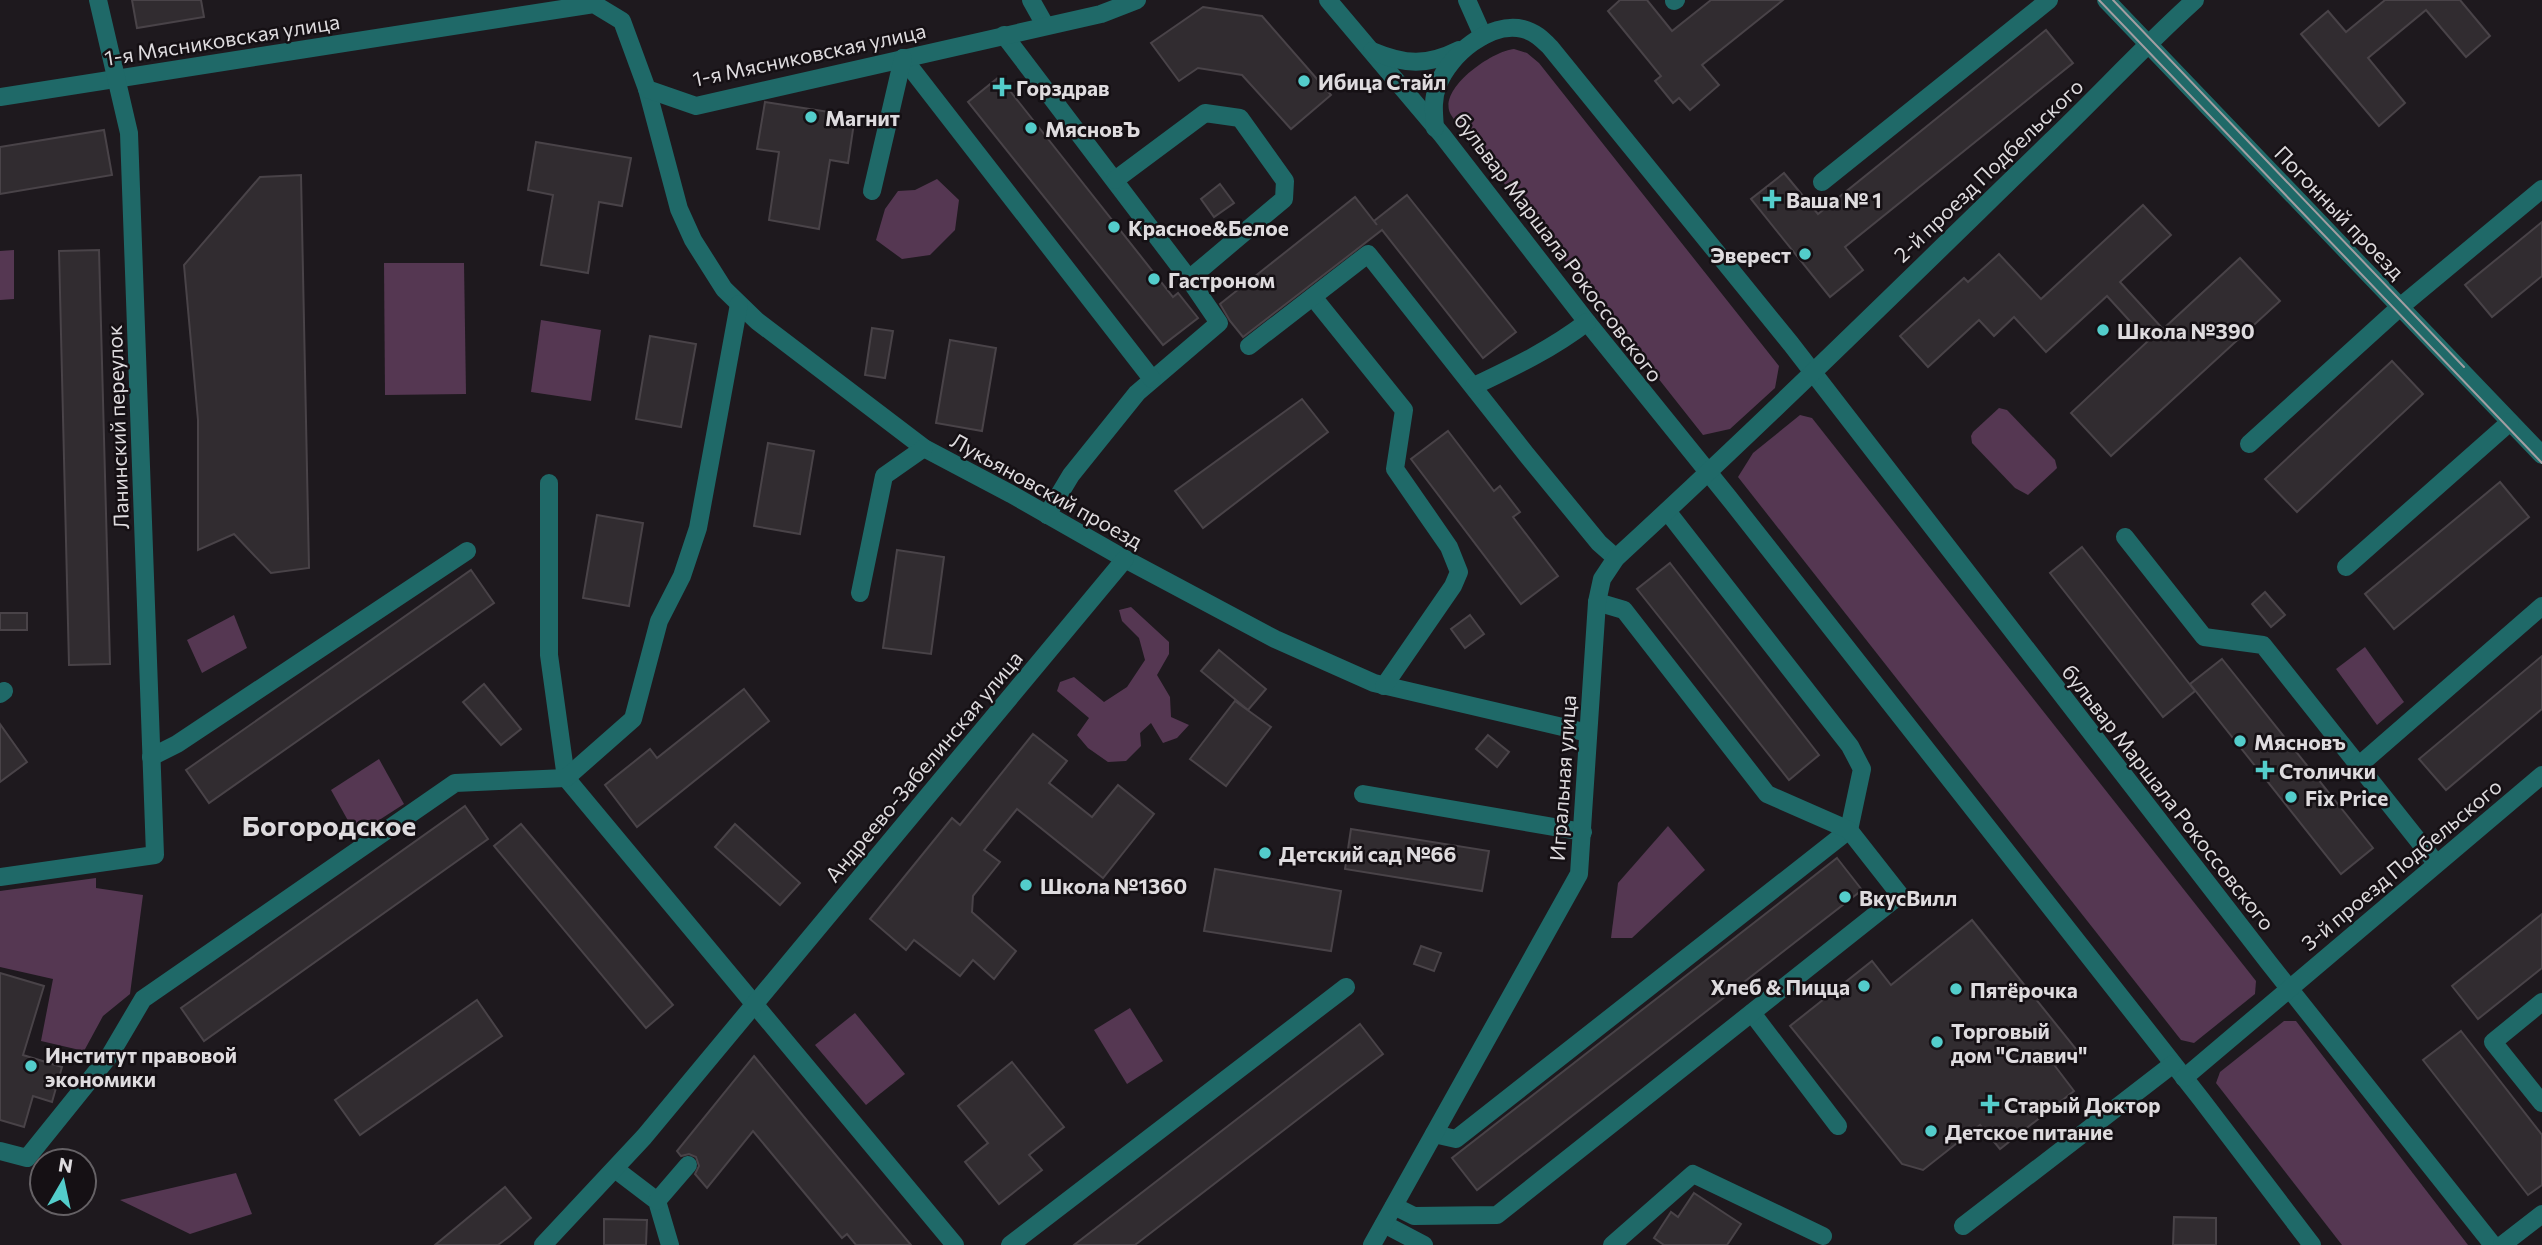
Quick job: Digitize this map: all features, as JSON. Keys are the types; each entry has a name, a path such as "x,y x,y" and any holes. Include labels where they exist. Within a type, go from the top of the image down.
{"street":[{"name":"Ланинский переулок","path":"0,877 155,855 129,134 98,0"},
{"path":"1031,0 1045,25"},
{"name":"1-я Мясниковская улица","path":"0,97 594,4 622,21 647,89 696,106 1101,13 1137,0"},
{"path":"1328,0 1435,128"},
{"path":"1467,0 1483,36"},
{"path":"1822,182 2049,0"},
{"name":"Погонный проезд","path":"2106,0 2542,455"},
{"name":"2-й проезд Подбельского","path":"1813,373 2195,0"},
{"name":"бульвар Маршала Рокоссовского","path":"2312,1245 1435,128 1434,110 1438,83 1462,49 1483,36 1508,27 1524,29 1538,35 1653,173 1813,373 2289,988 2493,1245"},
{"path":"1004,35 1189,279 1219,323 1137,393 1071,475 1048,515"},
{"path":"1369,50 1396,61 1426,62 1462,49"},
{"path":"872,191 903,58"},
{"path":"903,58 1152,380"},
{"name":"Лукьяновский проезд","path":"647,89 685,225 724,289 757,321 924,448 1275,639 1384,686 1588,733"},
{"path":"1115,180 1205,113 1240,118 1285,181 1284,199 1189,279"},
{"path":"2249,444 2400,307 2542,189"},
{"path":"1249,346 1368,254 1599,542 1616,558"},
{"path":"1313,297 1404,410 1395,468 1449,547 1459,572 1453,586 1384,686"},
{"path":"0,1150 27,1158 110,1055 143,999 455,783 566,778 633,719 659,621 682,576 698,528 739,304"},
{"path":"1474,386 1557,344 1587,322"},
{"path":"1707,474 1813,373"},
{"path":"2346,567 2510,422"},
{"path":"860,593 884,476 924,448"},
{"name":"Игральная улица","path":"1372,1245 1579,874 1597,602 1602,579 1616,558 1707,474"},
{"path":"549,483 550,655 566,778 955,1245"},
{"path":"1434,1134 1456,1139 1849,830 1862,769 1850,746 1667,511"},
{"path":"2125,537 2204,637 2263,645 2436,863"},
{"path":"151,757 177,744 467,551"},
{"name":"Андреево-Забелинская улица","path":"543,1245 615,1169 755,1004 1125,559"},
{"path":"1394,1206 1414,1216 1497,1216 1900,895 1849,830 1767,794 1624,610 1597,602"},
{"path":"2357,766 2542,606"},
{"name":"3-й проезд Подбельского","path":"1963,1226 2289,988 2542,775"},
{"path":"1363,794 1583,832"},
{"path":"1010,1245 1346,987"},
{"path":"2542,1002 2493,1042 2542,1103"},
{"path":"1752,1013 1838,1126"},
{"path":"657,1201 688,1165"},
{"path":"615,1169 657,1201 670,1245"},
{"path":"1612,1245 1693,1174 1823,1236"},
{"path":"2502,1245 2542,1213"},
{"path":"1384,1224 1424,1245"}],"shaded area":[{"path":"1514,49 1527,53 1539,63 1779,366 1775,388 1730,429 1703,435 1451,114 1449,100 1461,80 1494,56"},
{"path":"937,179 959,200 955,230 930,255 902,259 876,240 885,209 898,191 915,190"},
{"path":"14,250 14,299 0,300 0,251"},
{"path":"384,263 464,263 466,394 385,395"},
{"path":"541,320 601,330 591,401 531,392"},
{"path":"1999,408 2007,410 2055,460 2057,468 2028,495 2015,488 1972,443 1973,432"},
{"path":"1800,415 1812,418 2256,981 2255,994 2194,1043 2181,1040 1738,477 1753,453"},
{"path":"1131,607 1169,642 1169,654 1157,675 1170,697 1171,717 1189,725 1177,738 1163,743 1151,723 1140,733 1141,746 1126,761 1108,762 1088,748 1077,735 1089,718 1057,691 1060,682 1074,677 1104,702 1127,687 1145,660 1139,638 1122,621 1119,610"},
{"path":"234,615 247,648 202,673 187,640"},
{"path":"2365,647 2404,702 2377,725 2336,669"},
{"path":"379,759 404,804 356,835 331,790"},
{"path":"1668,826 1705,870 1632,938 1611,938 1618,883"},
{"path":"96,878 96,888 143,895 130,994 103,1016 84,1051 41,1041 53,979 0,967 0,891"},
{"path":"1130,1008 1163,1061 1127,1084 1094,1030"},
{"path":"855,1013 905,1074 866,1105 815,1045"},
{"path":"2284,1021 2296,1021 2468,1245 2342,1245 2216,1083 2220,1072"},
{"path":"236,1173 252,1214 190,1234 120,1200"}],"building":[{"path":"132,0 201,0 204,17 137,28"},
{"path":"1620,0 1647,0 1672,31 1711,0 1783,0 1702,65 1719,85 1690,110 1679,98 1673,103 1655,81 1661,76 1608,11"},
{"path":"2385,0 2460,0 2490,36 2466,57 2426,10 2368,58 2405,103 2379,126 2301,34 2328,11 2346,32"},
{"path":"1203,7 1262,16 1331,95 1291,129 1242,75 1198,68 1179,81 1151,43"},
{"path":"2046,30 2073,63 1845,247 1863,270 1830,297 1751,199 1784,173 1818,214"},
{"path":"999,77 1173,297 1178,293 1198,318 1163,345 968,102"},
{"path":"765,102 855,116 848,163 830,160 819,229 769,220 779,152 757,149"},
{"path":"104,130 112,175 0,194 0,147"},
{"path":"536,142 631,158 622,206 599,202 588,273 541,265 553,195 528,190"},
{"path":"301,175 309,568 271,573 234,534 198,550 198,420 184,265 260,177"},
{"path":"1220,184 1234,203 1214,217 1201,199"},
{"path":"1407,195 1516,332 1483,358 1382,230 1243,337 1230,321 1220,304 1355,197 1377,225 1374,221"},
{"path":"2143,205 2171,235 2120,282 2163,329 2240,258 2280,301 2111,456 2071,413 2148,341 2107,296 2046,352 2014,317 1994,336 1979,320 1928,367 1900,336 1964,278 1968,282 1999,254 2041,299"},
{"path":"2542,222 2542,276 2492,317 2465,285"},
{"path":"99,250 110,664 69,665 59,251"},
{"path":"872,328 893,331 885,378 865,375"},
{"path":"650,336 696,344 681,427 636,419"},
{"path":"950,340 996,348 982,431 936,423"},
{"path":"2392,361 2423,394 2297,512 2265,479"},
{"path":"1302,399 1328,432 1203,528 1175,491"},
{"path":"1448,431 1494,491 1500,486 1520,512 1513,517 1558,576 1521,604 1411,459"},
{"path":"768,443 814,451 800,534 754,526"},
{"path":"2500,482 2529,517 2394,629 2365,594"},
{"path":"597,515 643,523 629,606 583,598"},
{"path":"2082,547 2195,691 2163,717 2050,573"},
{"path":"897,550 944,557 931,654 883,648"},
{"path":"1670,563 1819,755 1789,780 1637,589"},
{"path":"471,570 494,603 209,803 186,770"},
{"path":"2265,592 2285,615 2271,627 2252,604"},
{"path":"0,613 27,613 27,630 0,630"},
{"path":"1470,615 1484,634 1465,648 1451,629"},
{"path":"1219,650 1266,689 1248,710 1201,671"},
{"path":"2542,656 2542,709 2446,790 2419,759"},
{"path":"2222,659 2373,848 2341,874 2190,684"},
{"path":"484,684 521,729 501,745 463,702"},
{"path":"744,689 769,721 637,827 605,785 650,749 657,758"},
{"path":"1235,701 1271,727 1226,786 1190,759"},
{"path":"0,724 27,762 0,782"},
{"path":"1033,734 1067,761 1049,783 1092,817 1118,785 1154,814 1103,878 1017,809 984,850 1000,862 973,896 972,912 1016,951 994,979 973,960 960,976 914,940 906,950 870,919 952,818 960,825"},
{"path":"1488,735 1509,752 1497,767 1476,749"},
{"path":"465,806 488,839 204,1041 181,1008"},
{"path":"521,824 673,1005 646,1028 494,846"},
{"path":"735,824 800,883 780,905 715,847"},
{"path":"1351,829 1489,851 1482,891 1345,869"},
{"path":"1837,858 1862,890 1477,1190 1452,1158"},
{"path":"1215,869 1341,891 1331,951 1204,931"},
{"path":"2542,914 2542,968 2478,1019 2452,986"},
{"name":"Торговый дом \"Славич\"","path":"1972,920 2076,1049 2055,1066 2074,1091 2000,1149 1980,1125 1923,1170 1902,1164 1790,1026 1872,961 1891,985"},
{"path":"1421,946 1441,953 1434,971 1414,964"},
{"path":"0,973 44,986 23,1055 62,1067 52,1102 33,1096 24,1127 0,1120"},
{"path":"477,1000 502,1036 360,1135 335,1100"},
{"path":"1360,1024 1383,1054 1135,1245 1074,1245"},
{"path":"2461,1031 2542,1135 2542,1185 2528,1195 2423,1060"},
{"path":"754,1056 911,1245 856,1245 847,1234 842,1238 753,1131 707,1188 695,1174 699,1166 696,1157 689,1154 681,1156 677,1151"},
{"path":"1012,1062 1064,1127 1029,1155 1042,1170 999,1204 965,1162 988,1143 958,1106"},
{"path":"505,1187 531,1218 510,1236 498,1245 435,1245"},
{"path":"1694,1193 1741,1224 1727,1245 1664,1245 1654,1238 1671,1212 1678,1217"},
{"path":"2174,1217 2216,1218 2216,1245 2173,1245"},
{"path":"604,1219 647,1220 646,1245 604,1245"}],"tram line":[{"path":"2099,0 2542,463"},
{"path":"2113,0 2464,367"}],"place":[{"name":"Ибица Стайл","path":"1304,81"},
{"name":"Горздрав","path":"1002,87"},
{"name":"Магнит","path":"811,117"},
{"name":"МясновЪ","path":"1031,128"},
{"name":"Ваша № 1","path":"1772,199"},
{"name":"Красное&Белое","path":"1114,227"},
{"name":"Эверест","path":"1805,254"},
{"name":"Гастроном","path":"1154,279"},
{"name":"Школа №390","path":"2103,330"},
{"name":"Мясновъ","path":"2240,741"},
{"name":"Столички","path":"2265,770"},
{"name":"Fix Price","path":"2291,797"},
{"name":"Детский сад №66","path":"1265,853"},
{"name":"Школа №1360","path":"1026,885"},
{"name":"ВкусВилл","path":"1845,897"},
{"name":"Хлеб & Пицца","path":"1864,986"},
{"name":"Пятёрочка","path":"1956,989"},
{"name":"Торговый дом \"Славич\"","path":"1937,1042"},
{"name":"Институт правовой экономики","path":"31,1066"},
{"name":"Старый Доктор","path":"1990,1104"},
{"name":"Детское питание","path":"1931,1131"}],"district":[{"name":"Богородское","path":"329,825"}]}
